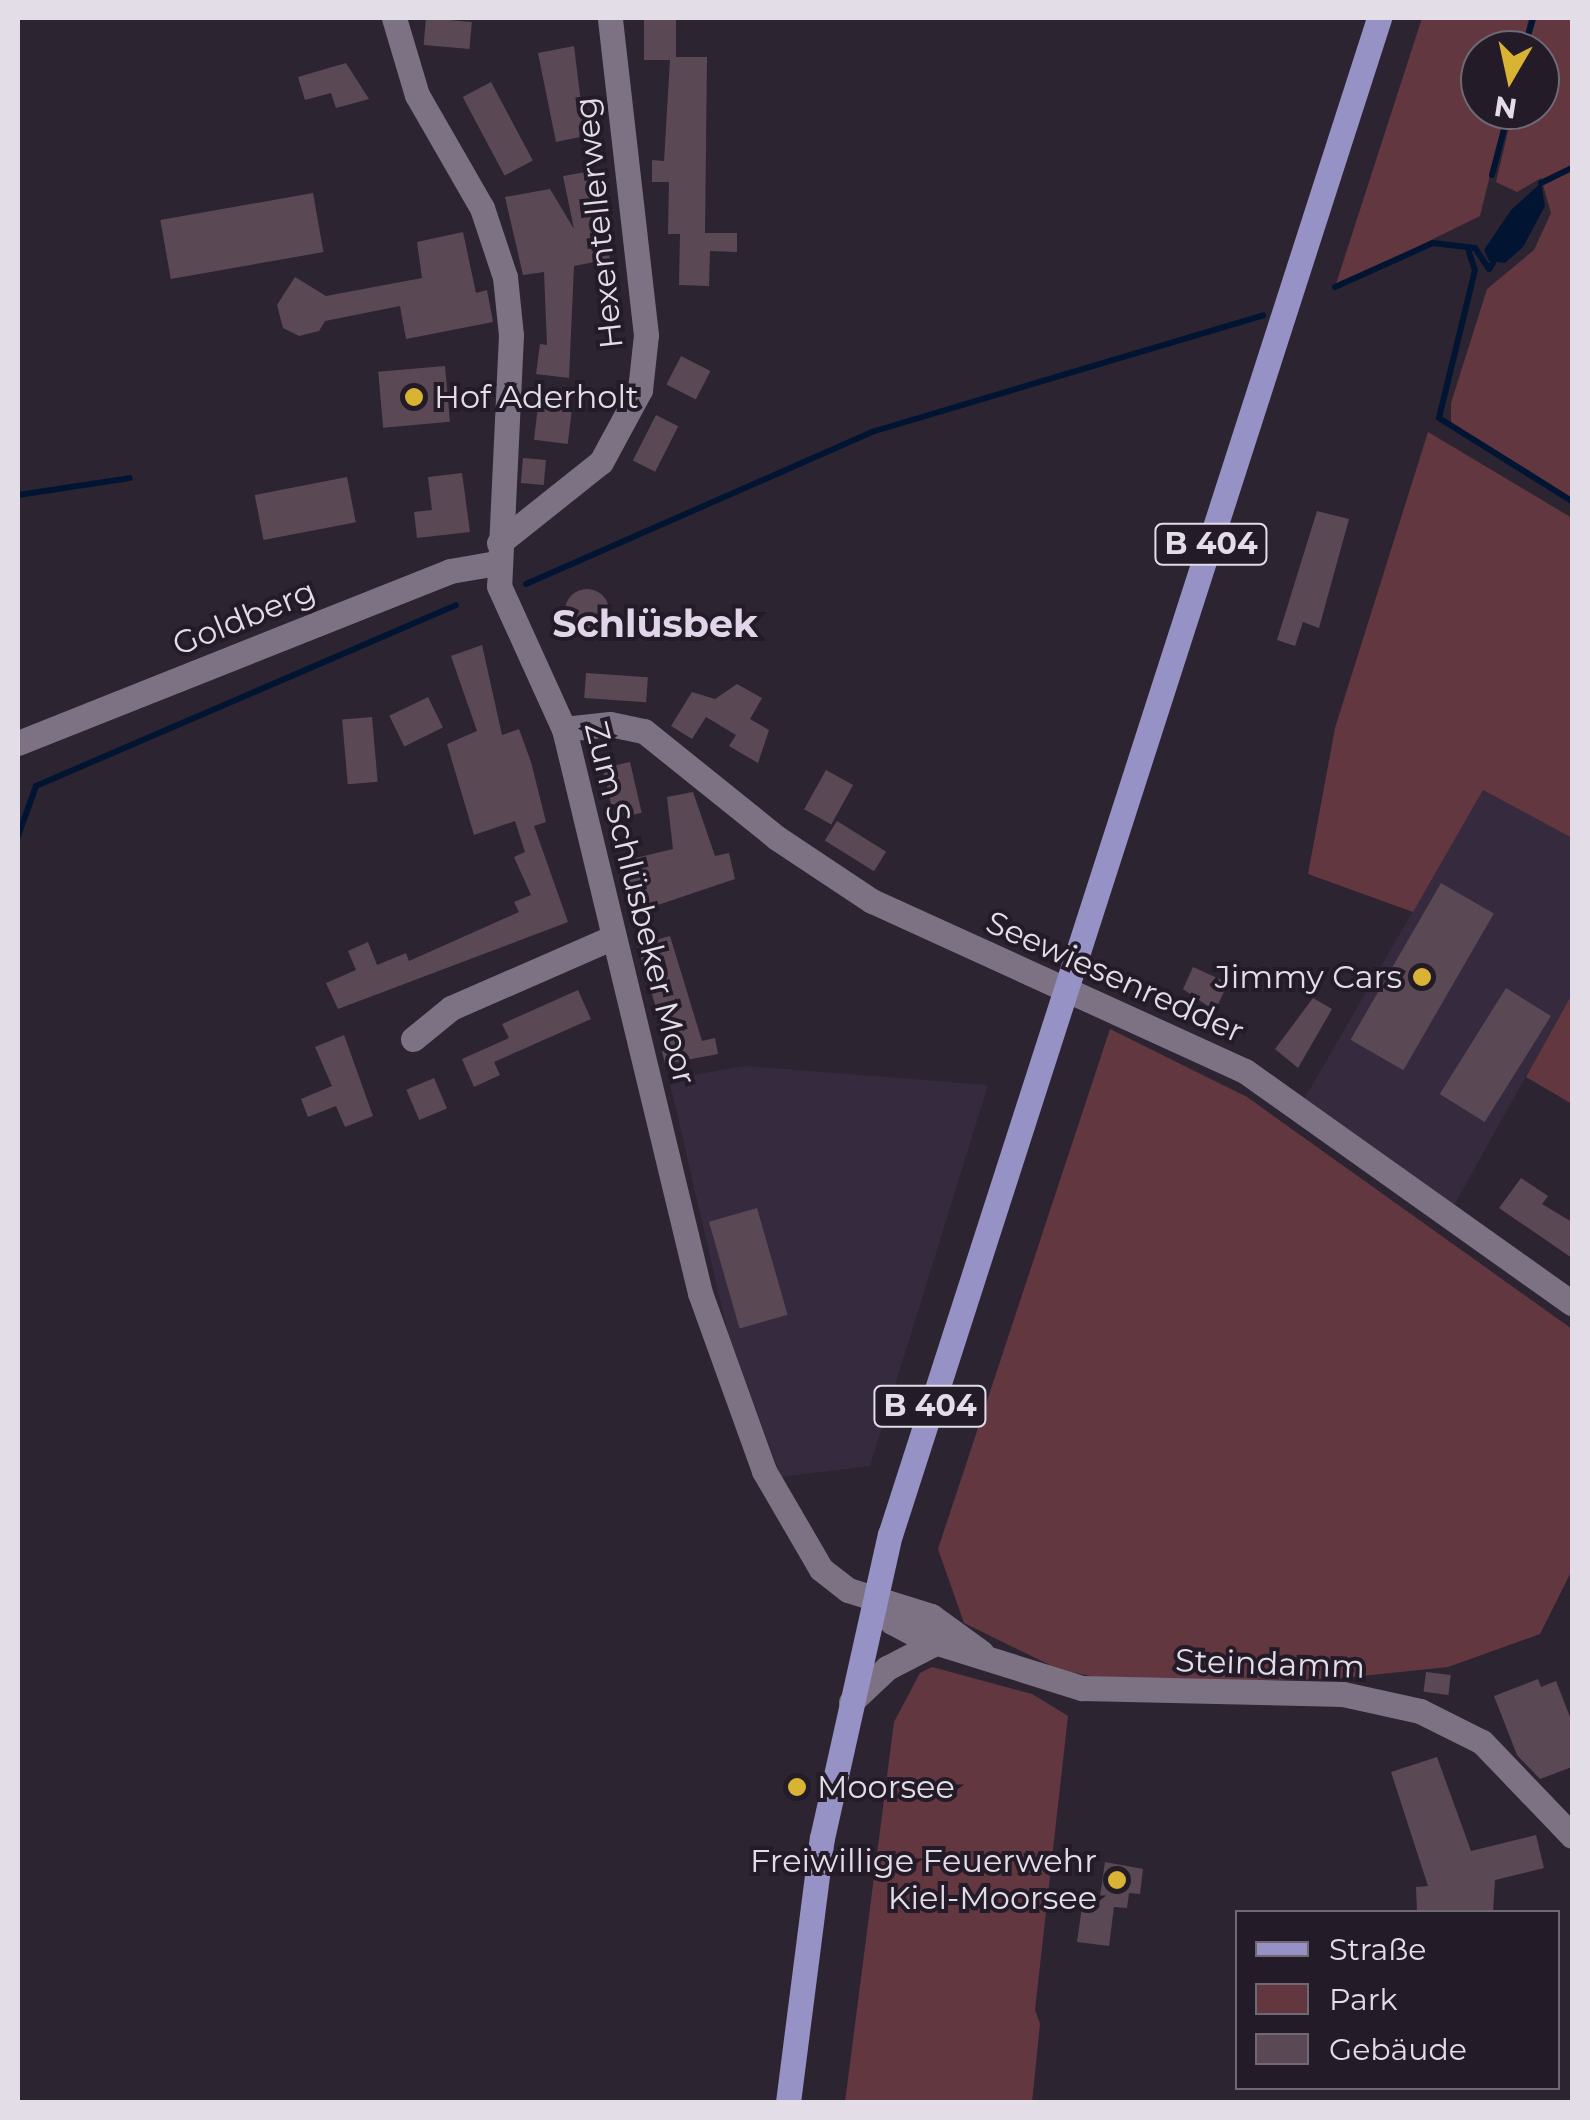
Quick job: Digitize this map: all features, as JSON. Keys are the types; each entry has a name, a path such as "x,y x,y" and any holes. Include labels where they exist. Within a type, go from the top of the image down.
{"main road":[{"name":"B 404","path":"788,2102 811,1904 874,1599 1379,18"}],"street":[{"name":"Zum Schlüsbeker Moor","path":"394,18 416,95 482,208 505,277 511,335 499,586 564,729 610,939 656,1090 700,1293 764,1471 820,1570 874,1599"},
{"name":"Hexentellerweg","path":"498,553 602,462 640,390 646,336 610,18"},
{"name":"Goldberg","path":"18,743 498,553"},
{"name":"Seewiesenredder","path":"564,729 610,724 644,731 777,838 941,934 1245,1071 1572,1303"},
{"path":"413,1038 451,1008 610,939"},
{"name":"Steindamm","path":"874,1599 892,1622 935,1642 981,1652 1082,1688 1343,1694 1420,1711 1482,1742 1572,1836"},
{"name":"Steindamm","path":"874,1599 931,1616 981,1652"},
{"path":"851,1702 887,1668 935,1642"}],"shaded area":[{"path":"1483,790 1572,838 1572,994 1453,1207 1303,1101"},
{"path":"745,1066 988,1085 870,1466 781,1477 728,1334 669,1079"}],"green space":[{"path":"1422,18 1529,18 1526,30 1460,30 1460,130 1501,130 1480,216 1335,287"},
{"path":"1535,18 1572,18 1572,501 1451,427 1451,403 1487,289 1534,250 1551,213 1541,178 1517,192 1496,182 1508,130 1560,130 1560,30 1532,30"},
{"path":"1428,432 1572,518 1572,838 1483,790 1413,912 1308,874 1335,728"},
{"path":"1572,994 1572,1104 1526,1077"},
{"path":"1110,1029 1247,1097 1572,1329 1572,1570 1540,1634 1448,1667 1333,1679 1122,1682 1060,1670 964,1623 938,1549"},
{"path":"932,1667 1032,1694 1068,1716 1035,2010 1040,2024 1032,2102 845,2102 894,1722 920,1673"}],"water":[{"path":"1541,183 1545,206 1523,247 1505,263 1489,261 1484,250 1511,210"}],"building":[{"path":"426,18 472,22 469,49 424,45"},
{"path":"644,18 676,18 676,57 707,57 705,233 737,233 737,252 710,251 709,286 679,285 680,234 668,234 669,182 652,182 652,160 664,161 670,60 644,60"},
{"path":"574,46 585,136 556,142 538,53"},
{"path":"346,63 369,99 336,108 331,93 305,100 298,77"},
{"path":"491,82 533,161 505,176 463,97"},
{"path":"592,171 610,259 574,266 569,378 536,374 540,344 547,345 544,272 523,275 505,197 550,189 574,229 563,176"},
{"path":"313,193 323,252 171,279 160,220"},
{"path":"463,232 476,293 487,290 493,322 406,339 400,306 325,321 319,331 299,336 283,328 277,305 295,277 326,296 422,278 417,242"},
{"path":"681,356 710,371 696,399 666,385"},
{"name":"Hof Aderholt","path":"445,366 450,422 383,428 378,372"},
{"path":"538,407 572,411 568,444 534,440"},
{"path":"656,415 678,426 655,472 633,460"},
{"path":"523,458 546,460 544,485 521,483"},
{"path":"462,473 470,532 417,538 414,512 432,510 428,477"},
{"path":"347,477 356,522 264,540 255,495"},
{"path":"1317,511 1349,519 1319,628 1303,622 1295,646 1277,640"},
{"path":"587,589 603,595 609,611 603,627 587,633 571,627 565,611 571,595"},
{"path":"482,645 502,735 519,729 531,762 546,822 534,826 568,922 338,1009 326,983 356,970 348,951 368,942 377,965 406,953 409,961 519,912 514,902 531,895 514,857 525,852 515,821 474,835 447,744 477,731 451,656"},
{"path":"586,673 648,677 646,702 584,698"},
{"path":"737,684 762,698 750,719 769,730 758,763 729,746 736,735 706,717 692,739 671,726 692,692 715,699"},
{"path":"428,697 443,728 404,746 389,716"},
{"path":"372,717 378,782 348,784 342,720"},
{"path":"630,762 642,813 614,819 603,768"},
{"path":"826,770 853,785 831,824 804,809"},
{"path":"693,792 715,856 729,853 735,879 631,914 619,862 673,849 667,797"},
{"path":"837,821 886,852 874,871 825,841"},
{"name":"Jimmy Cars","path":"1441,883 1494,914 1403,1070 1350,1040"},
{"path":"670,936 702,1041 715,1038 718,1054 665,1064 662,1051 669,1050 637,945"},
{"path":"1193,967 1228,983 1215,1011 1183,989"},
{"path":"1506,988 1551,1016 1485,1122 1440,1094"},
{"path":"578,990 591,1019 494,1062 500,1075 474,1087 462,1059 509,1038 502,1024"},
{"path":"1313,998 1332,1009 1298,1068 1275,1049"},
{"path":"344,1035 373,1116 345,1127 336,1106 308,1117 301,1099 332,1086 315,1047"},
{"path":"434,1078 447,1108 419,1120 406,1090"},
{"path":"1521,1178 1548,1196 1542,1204 1572,1222 1572,1258 1499,1208"},
{"path":"757,1208 788,1315 740,1328 709,1222"},
{"path":"1426,1672 1451,1675 1448,1695 1424,1692"},
{"path":"1538,1679 1541,1687 1556,1681 1572,1722 1572,1767 1540,1779 1517,1755 1494,1696"},
{"path":"1437,1757 1471,1851 1536,1835 1544,1868 1495,1880 1493,1910 1417,1910 1416,1887 1428,1886 1391,1772"},
{"path":"1105,1862 1143,1869 1140,1894 1129,1893 1127,1908 1114,1907 1109,1946 1077,1942 1083,1900 1099,1903"}],"waterway":[{"path":"1530,30 1533,18"},
{"path":"1492,175 1504,130"},
{"name":"Schlüsbek","path":"1541,183 1572,168"},
{"path":"1335,287 1433,243 1475,248 1489,269 1493,263"},
{"path":"1469,252 1475,270 1439,418 1572,501"},
{"path":"526,584 875,431 1263,315"},
{"path":"18,495 130,478"},
{"path":"18,836 36,786 456,605"}],"place":[{"name":"Hof Aderholt","path":"414,397"},
{"name":"Jimmy Cars","path":"1422,977"},
{"name":"Moorsee","path":"797,1787"},
{"name":"Freiwillige Feuerwehr Kiel-Moorsee","path":"1117,1880"}],"district":[{"name":"Schlüsbek","path":"655,624"}]}
